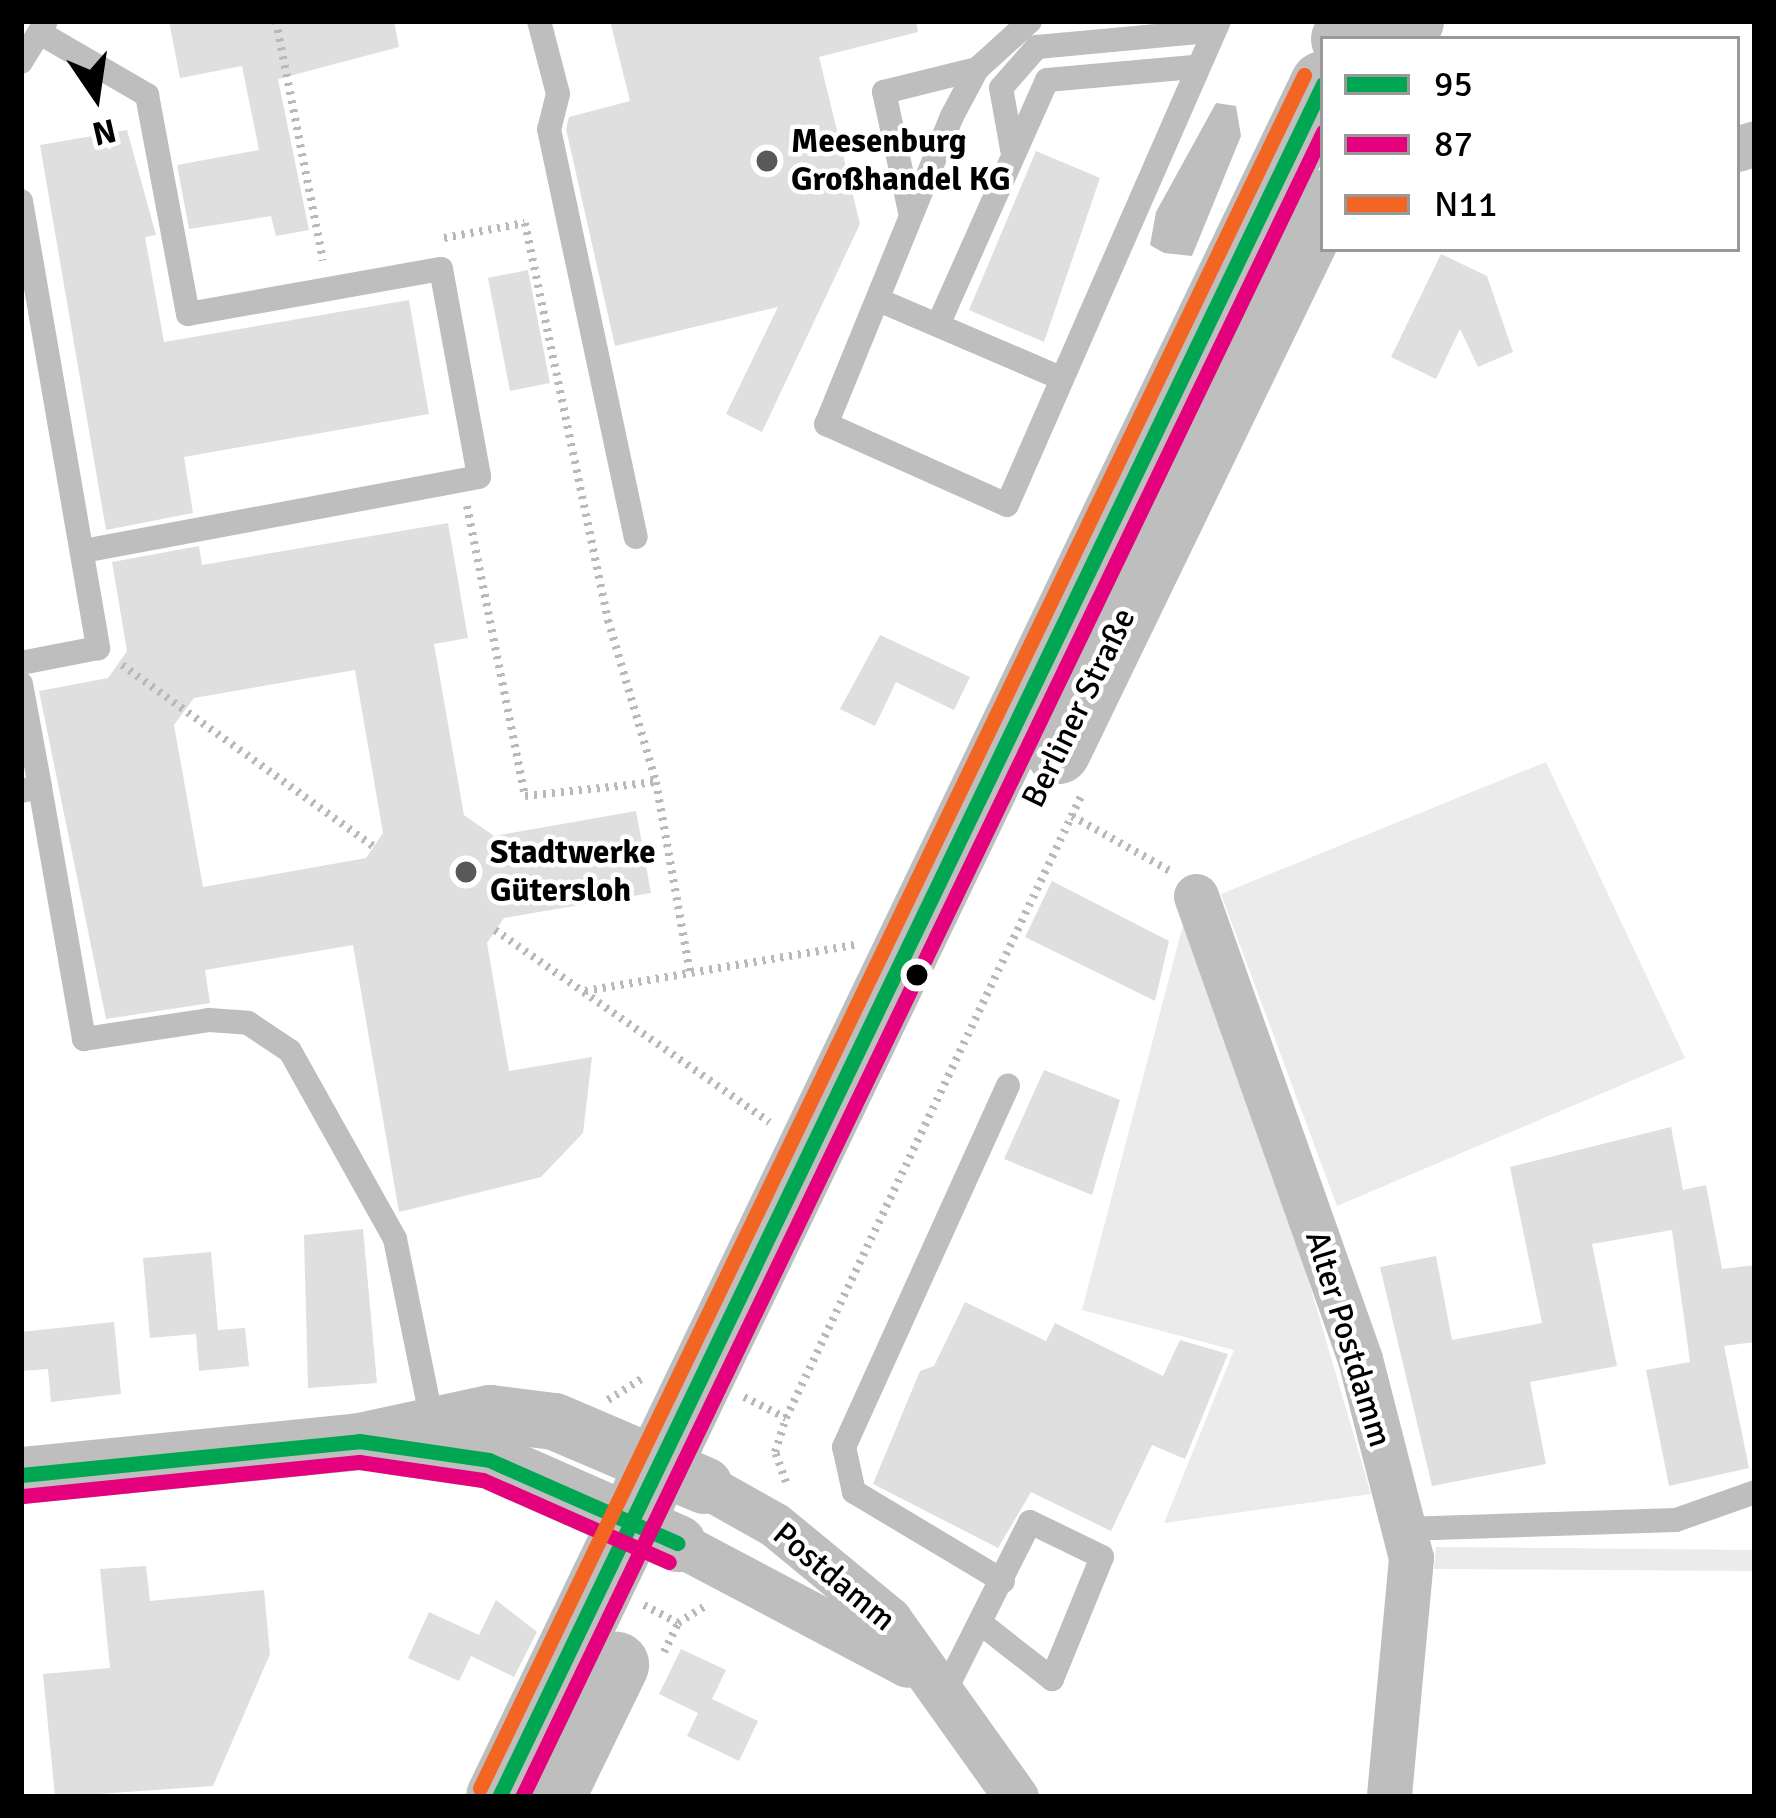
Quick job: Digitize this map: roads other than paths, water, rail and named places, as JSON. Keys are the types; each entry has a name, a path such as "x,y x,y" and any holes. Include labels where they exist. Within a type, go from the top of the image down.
{"main road":[{"name":"Berliner Straße","path":"552,1797 670,1504 1320,91"},
{"name":"Berliner Straße","path":"500,1797 670,1504 1320,209"}],"street":[{"name":"Alter Postdamm","path":"1196,896 1360,1359 1411,1558 1389,1797"},
{"path":"21,1475 435,1436 536,1476 670,1504"},
{"name":"Postdamm","path":"670,1504 945,1690"},
{"name":"Postdamm","path":"670,1504 775,1525 889,1619 945,1690 1016,1797"}],"lane":[{"path":"539,21 558,94 549,129 636,537"},
{"path":"1030,21 976,69 910,212 880,301 826,424 1006,505 1193,67 1215,26"},
{"path":"1012,149 1001,88 1037,47 1215,26"},
{"path":"21,62 43,27 147,95 188,314 441,269 479,477 82,551"},
{"path":"938,325 1037,94 1061,73 1193,67"},
{"path":"910,212 884,92 976,69"},
{"path":"21,201 98,648 21,663"},
{"path":"880,301 1061,378"},
{"path":"21,684 30,789 83,1039 209,1020 248,1023 290,1051 395,1239 435,1436"},
{"path":"1003,1581 854,1492 844,1447 1008,1085"},
{"path":"1403,1529 1676,1520 1755,1492"},
{"path":"945,1690 983,1625 1030,1522 1102,1557 1052,1679 983,1625"}],"place":[{"name":"Meesenburg Großhandel KG","path":"767,161"},
{"name":"Stadtwerke Gütersloh","path":"466,872"}]}
